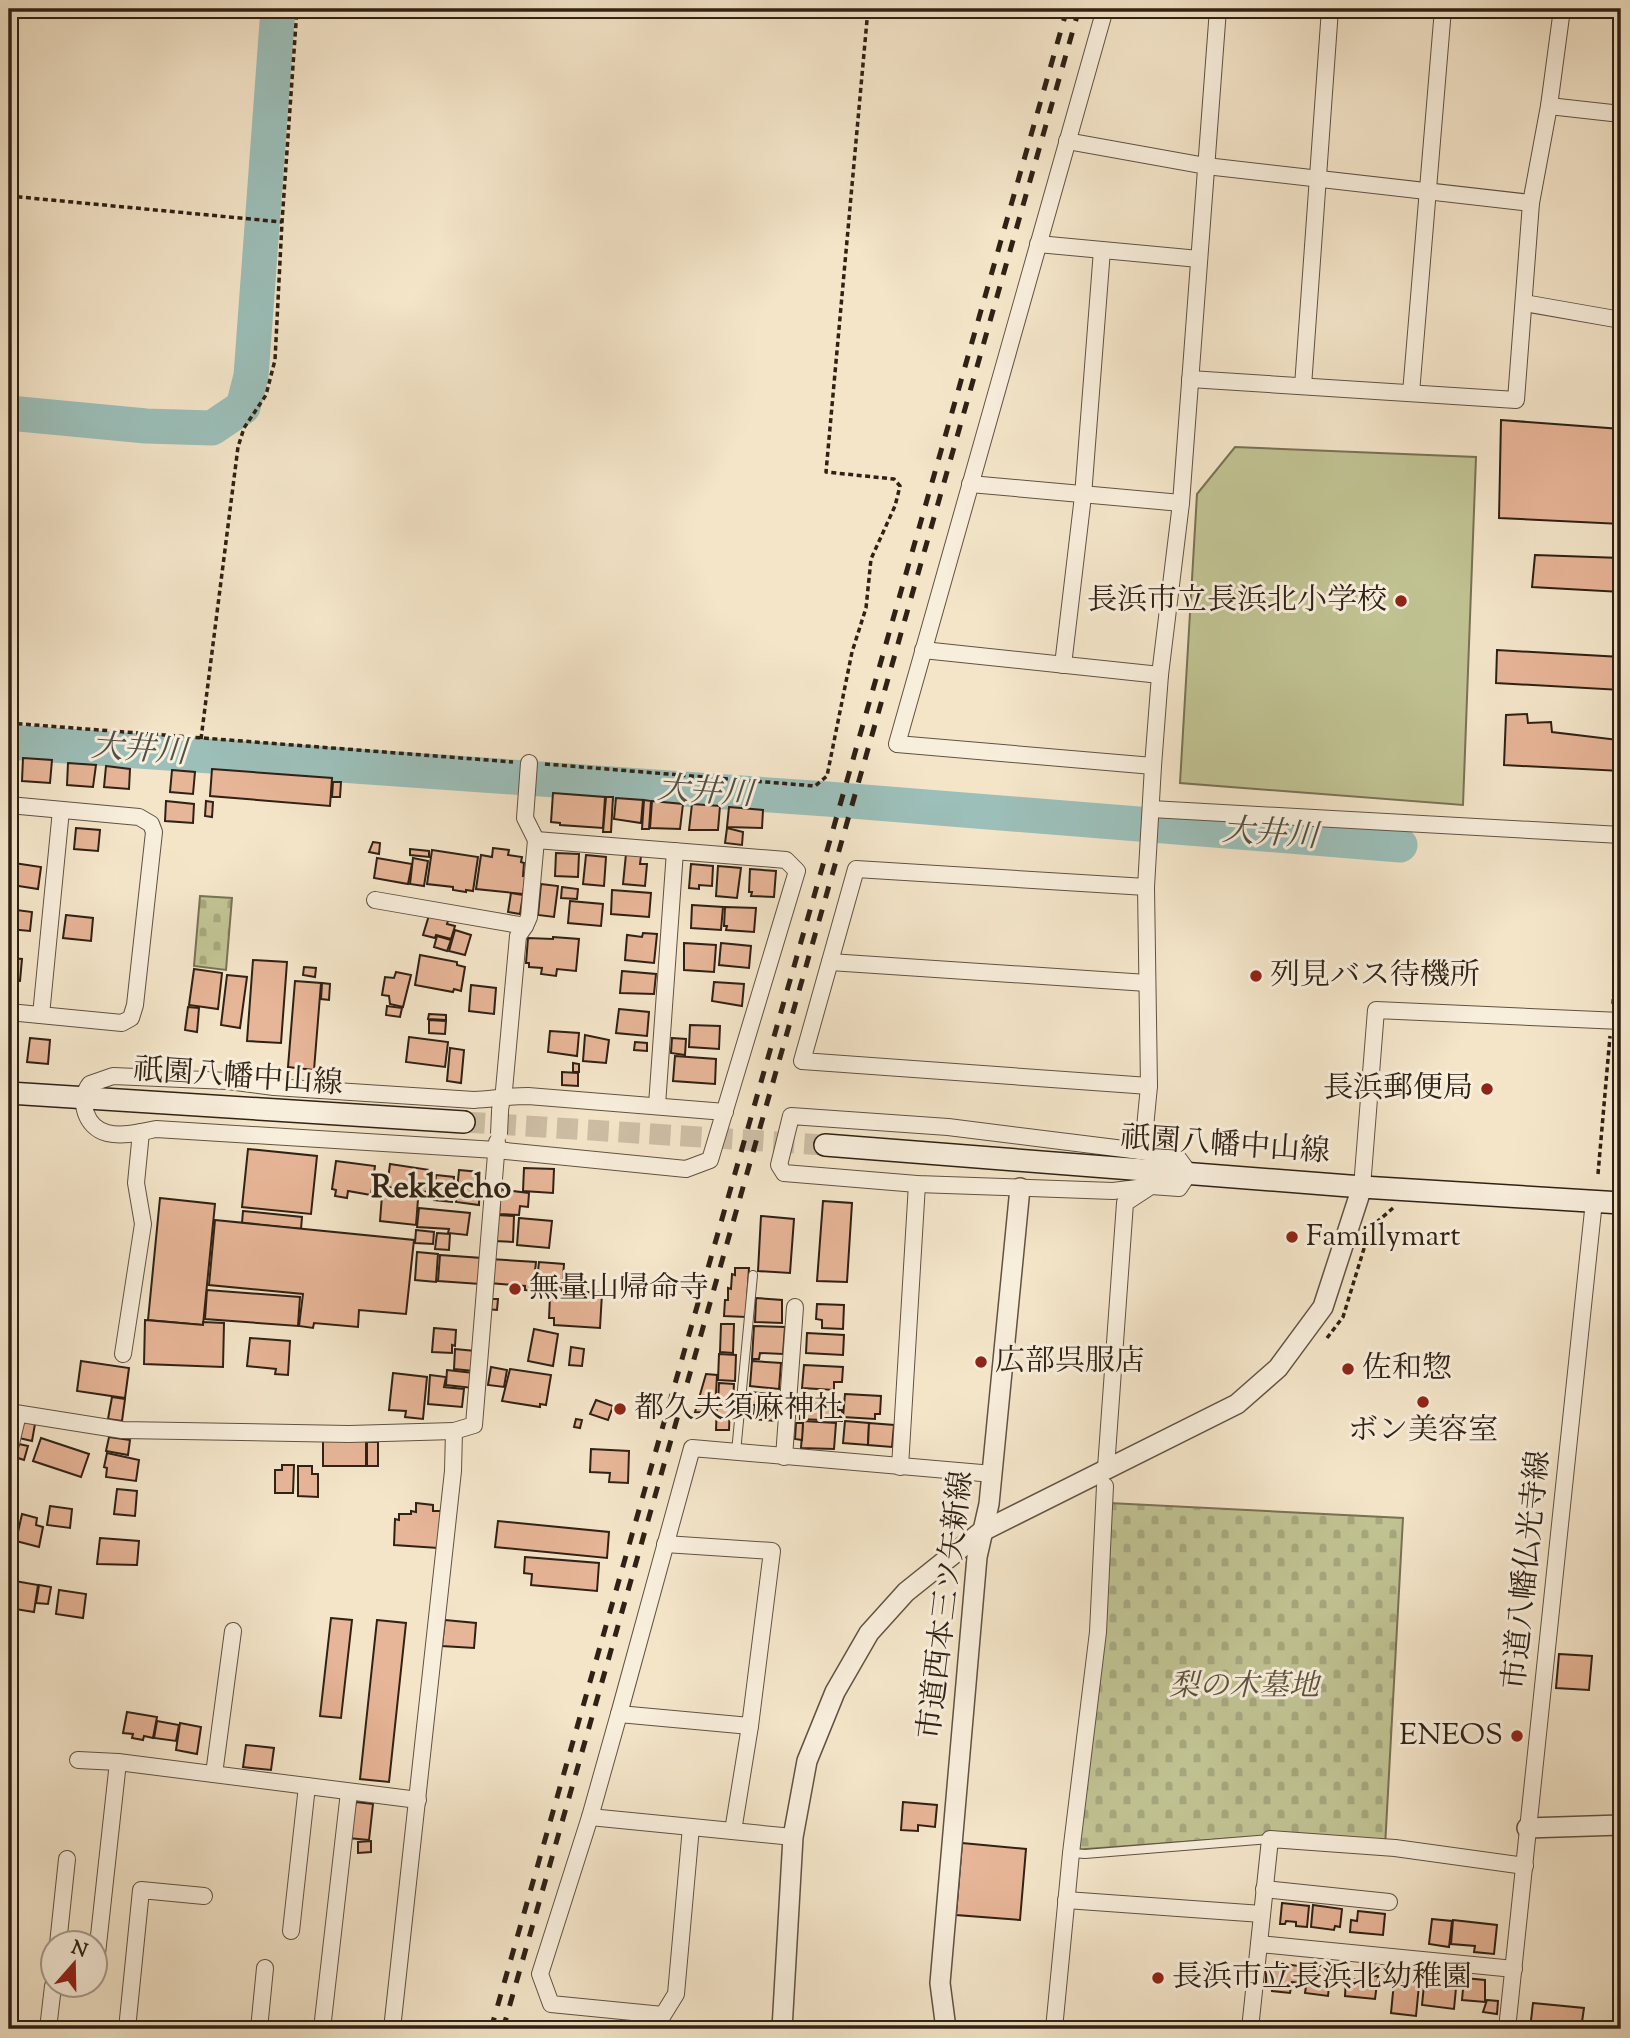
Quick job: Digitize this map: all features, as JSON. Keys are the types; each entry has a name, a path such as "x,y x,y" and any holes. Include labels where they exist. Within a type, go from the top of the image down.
{"main road":[{"name":"祇園八幡中山線","path":"9,1093 464,1122"},
{"name":"祇園八幡中山線","path":"825,1145 1362,1187 1621,1203"}],"street":[{"path":"1105,9 897,744 1153,765"},
{"path":"1140,1151 1144,1138 1149,1086 1146,887 1153,765 1160,675 1181,503 1217,9"},
{"path":"1303,386 1330,9"},
{"path":"1411,393 1443,9"},
{"path":"1190,379 1516,400 1531,202 1549,106 1562,9"},
{"path":"1549,106 1621,114"},
{"path":"1067,141 1206,166 1531,202"},
{"path":"1038,244 1199,259"},
{"path":"1063,666 1083,496 1102,250"},
{"path":"1524,303 1621,320"},
{"path":"970,484 1181,503"},
{"path":"923,650 1160,675"},
{"path":"9,1452 13,1413 122,1430 349,1434 454,1430 474,1425 496,1150 518,936 529,917 536,840 525,818 529,766"},
{"path":"9,805 139,817 151,824 154,832 133,1014 129,1020 121,1023 9,1012"},
{"path":"41,1015 61,810"},
{"path":"1151,812 1621,835"},
{"path":"536,840 786,860 797,871 725,1112 710,1160 686,1169 496,1150 156,1129 141,1132 103,1132 88,1117 83,1108 83,1098 90,1084 113,1076 228,1081 274,1087 474,1100 501,1105 528,1096 725,1112"},
{"path":"657,1105 675,851"},
{"path":"1146,887 856,869 802,1061 1149,1086"},
{"path":"375,900 525,926"},
{"path":"830,962 1147,983"},
{"path":"782,2029 793,1837 807,1761 835,1692 869,1633 906,1592 981,1532 1105,1477 1237,1405 1278,1368 1323,1307 1362,1187 1376,1010 1621,1021"},
{"path":"791,1116 948,1127 1140,1151 1178,1158 1189,1173 1178,1188 1151,1186 1112,1191 917,1184 784,1173 779,1165 791,1116"},
{"path":"123,1354 143,1224 136,1183 141,1132"},
{"path":"900,1467 917,1184"},
{"path":"1054,2029 1071,1853 1098,1632 1105,1477 1125,1203 1151,1186"},
{"name":"市道西本三ツ矢新線","path":"946,2029 940,1983 977,1557 993,1474 1020,1188"},
{"name":"市道八幡仏光寺線","path":"1507,2029 1594,1201"},
{"path":"784,1457 795,1307"},
{"path":"392,2029 453,1471 454,1430"},
{"path":"691,1828 676,1994 663,2015 551,2004 540,1974 590,1817 692,1448 993,1474"},
{"path":"665,1544 772,1551 750,1726 733,1831"},
{"path":"214,1774 233,1631"},
{"path":"619,1714 750,1726"},
{"path":"78,1760 118,1762 418,1800"},
{"path":"100,1930 118,1762"},
{"path":"291,1931 307,1786"},
{"path":"322,2029 349,1792"},
{"path":"590,1817 793,1837"},
{"path":"1527,1828 1621,1825"},
{"path":"1250,2029 1269,1839 1395,1848 1525,1866"},
{"path":"60,1930 68,1859"},
{"path":"127,2029 141,1889 204,1896"},
{"path":"1264,1889 1390,1902"},
{"path":"1066,1900 1262,1914"},
{"path":"1259,1944 1514,1969"},
{"path":"259,2029 265,1968"},
{"path":"48,2029 51,2000"}],"lane":[{"path":"736,1452 752,1275"},
{"path":"1071,1853 1269,1839"}],"path":[{"path":"201,739 238,447 244,428 266,395 275,360 297,9"},
{"path":"9,723 529,766 815,786 827,776 852,652 866,608 871,559 895,506 900,486 894,479 826,472 867,9"},
{"path":"9,196 282,222"}],"green space":[{"path":"1235,447 1476,457 1463,805 1180,783 1197,494"},
{"path":"200,896 232,898 226,970 194,966"},
{"name":"梨の木墓地","path":"1109,1503 1403,1518 1385,1847 1280,1835 1073,1850"}],"building":[{"path":"1501,420 1621,429 1621,524 1499,518"},
{"path":"1535,555 1621,558 1621,592 1532,587"},
{"path":"1497,650 1621,657 1621,690 1496,683"},
{"path":"1527,714 1528,723 1551,722 1552,732 1618,740 1621,736 1621,771 1504,765 1506,715"},
{"path":"23,758 52,760 50,783 22,781"},
{"path":"68,763 96,765 93,787 67,785"},
{"path":"106,766 130,769 129,789 104,787"},
{"path":"212,769 332,778 330,806 210,796"},
{"path":"172,770 195,772 193,794 170,792"},
{"path":"333,782 341,782 340,797 332,797"},
{"path":"553,793 605,797 603,828 551,822"},
{"path":"606,797 613,797 611,832 603,832"},
{"path":"616,798 643,800 641,823 614,819"},
{"path":"644,800 651,801 649,829 642,829"},
{"path":"166,801 194,804 193,823 165,821"},
{"path":"206,801 213,802 212,817 205,816"},
{"path":"652,801 683,804 680,829 650,828"},
{"path":"692,804 720,806 718,830 689,830"},
{"path":"729,807 763,810 762,828 727,827"},
{"path":"76,828 100,830 98,851 74,849"},
{"path":"727,828 743,832 742,845 725,843"},
{"path":"373,842 380,843 379,854 369,852"},
{"path":"493,848 509,850 508,855 522,857 523,876 526,876 523,894 476,889 481,855 492,857"},
{"path":"410,849 429,851 429,857 410,855"},
{"path":"432,850 478,857 473,891 427,884"},
{"path":"556,853 579,854 578,877 555,876"},
{"path":"626,854 641,856 640,864 647,864 645,886 623,884"},
{"path":"586,855 606,857 604,886 583,884"},
{"path":"377,858 412,864 408,884 374,878"},
{"path":"413,858 428,861 424,886 410,884"},
{"path":"14,863 41,867 38,889 12,885"},
{"path":"691,864 713,866 712,886 699,885 699,889 689,888"},
{"path":"718,866 741,868 737,898 716,896"},
{"path":"750,869 776,871 774,897 751,896"},
{"path":"541,884 558,886 554,917 538,915"},
{"path":"562,887 578,889 577,899 561,898"},
{"path":"612,890 651,893 649,917 611,914"},
{"path":"511,893 523,895 520,914 508,912"},
{"path":"570,901 603,904 601,926 568,923"},
{"path":"692,905 723,907 721,930 691,928"},
{"path":"725,907 756,908 754,932 726,930"},
{"path":"9,909 32,912 30,931 9,929"},
{"path":"430,912 449,917 447,924 455,926 451,939 423,935"},
{"path":"66,915 93,918 91,941 63,938"},
{"path":"455,930 471,935 465,955 449,951"},
{"path":"643,933 657,934 654,963 625,960 627,935 642,937"},
{"path":"437,936 451,940 447,951 434,947"},
{"path":"528,938 579,939 576,971 557,969 556,976 541,974 542,968 529,967 529,963 526,963"},
{"path":"684,943 716,945 714,972 684,970"},
{"path":"721,943 751,946 749,968 719,965"},
{"path":"420,955 457,962 457,965 465,967 461,991 415,985"},
{"path":"9,958 22,959 20,981 9,980"},
{"path":"253,960 287,962 281,1043 247,1041"},
{"path":"304,967 316,968 315,977 303,975"},
{"path":"194,969 222,973 218,1009 189,1005"},
{"path":"622,971 656,974 654,994 620,993"},
{"path":"396,972 411,975 403,1007 390,1004 389,996 382,995 385,977 394,978"},
{"path":"227,975 247,977 240,1028 221,1025"},
{"path":"295,981 321,983 314,1070 288,1067"},
{"path":"714,982 744,984 742,1006 712,1001"},
{"path":"322,983 330,984 329,1000 321,999"},
{"path":"471,985 496,988 494,1014 469,1011"},
{"path":"387,1006 402,1008 400,1017 386,1015"},
{"path":"188,1007 199,1008 197,1032 185,1030"},
{"path":"619,1009 649,1012 647,1036 616,1033"},
{"path":"429,1014 446,1015 446,1020 428,1019"},
{"path":"429,1020 446,1021 445,1034 429,1033"},
{"path":"690,1025 720,1026 719,1049 689,1047"},
{"path":"550,1031 579,1033 577,1056 548,1052"},
{"path":"585,1035 609,1040 606,1063 583,1061"},
{"path":"409,1037 448,1042 445,1067 406,1062"},
{"path":"30,1038 50,1040 48,1064 27,1062"},
{"path":"672,1038 686,1039 685,1055 671,1053"},
{"path":"635,1042 647,1043 647,1051 634,1050"},
{"path":"450,1048 464,1050 461,1083 447,1081"},
{"path":"675,1056 716,1059 715,1084 673,1081"},
{"path":"573,1063 579,1064 579,1072 573,1072"},
{"path":"562,1072 578,1073 578,1086 562,1085"},
{"path":"248,1149 317,1156 311,1214 242,1207"},
{"path":"336,1161 375,1166 371,1195 348,1191 347,1198 335,1196 336,1190 332,1189"},
{"path":"390,1164 430,1170 427,1192 387,1187"},
{"path":"524,1168 554,1169 553,1193 523,1191"},
{"path":"459,1170 480,1172 479,1205 456,1202"},
{"path":"436,1175 454,1177 452,1202 434,1200"},
{"path":"497,1189 529,1193 528,1207 520,1206 519,1215 499,1214"},
{"path":"382,1195 418,1199 416,1225 380,1221"},
{"path":"160,1198 215,1204 203,1325 148,1320"},
{"path":"823,1201 852,1203 847,1282 817,1281"},
{"path":"419,1208 470,1213 467,1235 448,1233 449,1229 417,1227"},
{"path":"243,1211 302,1217 301,1229 242,1223"},
{"path":"496,1215 514,1216 513,1242 495,1241"},
{"path":"761,1216 794,1219 790,1273 758,1271"},
{"path":"519,1218 552,1221 549,1248 517,1245"},
{"path":"215,1220 414,1240 406,1314 359,1310 358,1327 314,1323 313,1328 299,1326 303,1294 209,1285"},
{"path":"416,1230 434,1232 433,1244 415,1243"},
{"path":"437,1233 450,1234 449,1250 435,1249"},
{"path":"417,1252 438,1254 436,1282 415,1280"},
{"path":"440,1255 482,1258 480,1284 438,1281"},
{"path":"490,1259 536,1262 534,1280 537,1280 539,1262 564,1264 563,1278 570,1279 569,1289 556,1288 556,1292 525,1290 525,1286 489,1283"},
{"path":"735,1268 749,1268 746,1317 724,1316 725,1300 728,1300 728,1288 731,1289"},
{"path":"207,1290 300,1297 298,1326 205,1319"},
{"path":"556,1290 602,1293 600,1328 554,1325 554,1318 549,1318 550,1297 555,1297"},
{"path":"756,1298 782,1300 782,1323 755,1322"},
{"path":"488,1299 498,1299 497,1310 487,1309"},
{"path":"817,1304 844,1305 843,1329 822,1328 822,1320 816,1319"},
{"path":"145,1320 203,1325 203,1322 224,1323 223,1367 144,1364"},
{"path":"721,1324 734,1324 733,1353 720,1352"},
{"path":"754,1326 785,1327 783,1354 760,1353 759,1359 752,1359"},
{"path":"434,1328 456,1330 452,1353 432,1352"},
{"path":"534,1329 558,1334 553,1366 528,1361"},
{"path":"807,1333 844,1335 843,1355 806,1353"},
{"path":"250,1338 290,1341 288,1375 275,1374 276,1369 247,1366"},
{"path":"571,1347 584,1349 582,1366 569,1365"},
{"path":"455,1349 475,1351 474,1371 454,1369"},
{"path":"719,1354 736,1355 735,1381 718,1380"},
{"path":"81,1361 129,1368 125,1398 77,1391"},
{"path":"752,1361 781,1363 779,1389 750,1386"},
{"path":"804,1365 843,1367 842,1382 834,1382 834,1390 802,1388"},
{"path":"491,1367 507,1370 504,1387 488,1385"},
{"path":"510,1369 551,1375 546,1405 540,1404 540,1407 502,1401"},
{"path":"447,1370 474,1373 473,1388 446,1385"},
{"path":"393,1373 427,1377 423,1419 405,1417 406,1411 389,1410"},
{"path":"706,1374 717,1375 715,1413 695,1412"},
{"path":"430,1375 446,1377 444,1387 464,1389 462,1407 428,1404"},
{"path":"719,1383 734,1384 733,1402 718,1401"},
{"path":"751,1392 778,1395 775,1421 753,1419 755,1405 750,1405"},
{"path":"845,1394 881,1396 880,1414 875,1414 875,1419 843,1417"},
{"path":"112,1397 125,1399 122,1421 108,1419"},
{"path":"810,1398 837,1399 837,1410 842,1410 842,1421 800,1419 801,1402 810,1403"},
{"path":"596,1400 613,1406 608,1420 590,1414"},
{"path":"717,1403 730,1404 729,1430 716,1430"},
{"path":"576,1419 582,1420 580,1428 574,1427"},
{"path":"22,1421 35,1424 32,1441 19,1438"},
{"path":"803,1421 836,1423 834,1449 801,1448"},
{"path":"845,1421 869,1423 868,1445 843,1443"},
{"path":"796,1423 803,1423 802,1440 795,1439"},
{"path":"869,1423 894,1425 892,1447 868,1445"},
{"path":"109,1437 130,1440 128,1455 106,1451"},
{"path":"41,1438 89,1454 81,1477 33,1461"},
{"path":"323,1440 366,1440 366,1466 323,1466"},
{"path":"367,1442 378,1442 378,1466 367,1466"},
{"path":"19,1444 28,1446 24,1460 15,1457"},
{"path":"591,1449 629,1451 628,1483 609,1482 610,1473 590,1472"},
{"path":"107,1453 139,1460 136,1481 106,1477 107,1468 104,1467"},
{"path":"282,1465 294,1465 293,1493 275,1493 275,1470 282,1470"},
{"path":"298,1466 312,1466 312,1474 318,1474 318,1497 298,1496"},
{"path":"117,1489 137,1491 135,1516 114,1514"},
{"path":"416,1503 433,1505 433,1511 441,1511 438,1548 394,1545 395,1519 399,1520 399,1514 416,1512"},
{"path":"50,1506 72,1509 70,1528 47,1525"},
{"path":"22,1514 37,1518 36,1525 43,1527 39,1547 16,1541"},
{"path":"498,1521 609,1532 607,1558 495,1547"},
{"path":"100,1538 139,1541 137,1565 97,1564"},
{"path":"525,1557 599,1563 597,1591 531,1585 532,1574 524,1573"},
{"path":"9,1580 38,1585 34,1612 9,1608"},
{"path":"39,1585 51,1587 48,1604 36,1603"},
{"path":"59,1590 86,1594 83,1618 56,1614"},
{"path":"331,1618 352,1620 341,1718 320,1716"},
{"path":"377,1620 406,1623 389,1782 360,1779"},
{"path":"445,1620 476,1623 474,1648 442,1646"},
{"path":"1559,1654 1592,1656 1589,1690 1556,1688"},
{"path":"127,1712 157,1717 153,1738 144,1736 143,1740 132,1738 133,1734 123,1733"},
{"path":"157,1721 179,1725 176,1741 154,1738"},
{"path":"180,1723 201,1727 197,1754 176,1750"},
{"path":"246,1745 274,1748 271,1770 243,1767"},
{"path":"356,1802 373,1804 369,1840 348,1838"},
{"path":"903,1802 937,1805 935,1827 918,1825 918,1831 901,1830"},
{"path":"371,1841 371,1852 358,1853 358,1842"},
{"path":"962,1843 1026,1849 1020,1920 956,1915"},
{"path":"1282,1903 1309,1906 1307,1927 1296,1926 1296,1922 1286,1921 1285,1924 1280,1924"},
{"path":"1313,1905 1342,1909 1340,1927 1335,1926 1334,1930 1311,1927"},
{"path":"1358,1911 1385,1914 1383,1935 1350,1932 1351,1920 1357,1921"},
{"path":"1432,1919 1452,1921 1449,1947 1429,1944"},
{"path":"1453,1920 1497,1925 1494,1954 1474,1952 1475,1946 1451,1944"},
{"path":"1277,1963 1306,1967 1304,1983 1292,1982 1290,1993 1266,1988 1266,1966 1276,1967"},
{"path":"1309,1965 1331,1967 1328,1996 1305,1993"},
{"path":"1361,1975 1378,1976 1375,1999 1345,1996 1346,1978 1360,1980"},
{"path":"1464,1978 1485,1980 1485,2002 1462,2000"},
{"path":"1394,1982 1419,1985 1416,2016 1391,2013"},
{"path":"1424,1985 1456,1988 1454,2009 1422,2005"},
{"path":"1487,2000 1498,2001 1497,2014 1483,2012"},
{"path":"1533,2003 1584,2008 1582,2022 1588,2023 1588,2029 1530,2029"},
{"path":"1409,2025 1447,2029 1408,2029"}],"waterway":[{"path":"9,413 146,426 212,428 243,407 251,376 278,9"},
{"name":"大井川","path":"9,742 827,799 1400,845"}],"tunnel":[{"path":"464,1122 825,1145"}],"railway":[{"path":"491,2029 1067,9"},
{"path":"503,2029 1079,9"}],"place":[{"name":"長浜市立長浜北小学校","path":"1401,601"},
{"name":"列見バス待機所","path":"1256,976"},
{"name":"長浜郵便局","path":"1487,1089"},
{"name":"Famillymart","path":"1292,1237"},
{"name":"無量山帰命寺","path":"515,1289"},
{"name":"広部呉服店","path":"981,1362"},
{"name":"佐和惣","path":"1348,1369"},
{"name":"ボン美容室","path":"1423,1402"},
{"name":"都久夫須麻神社","path":"620,1409"},
{"name":"ENEOS","path":"1517,1736"},
{"name":"長浜市立長浜北幼稚園","path":"1158,1978"}],"district":[{"name":"Rekkecho","path":"441,1189"}]}
